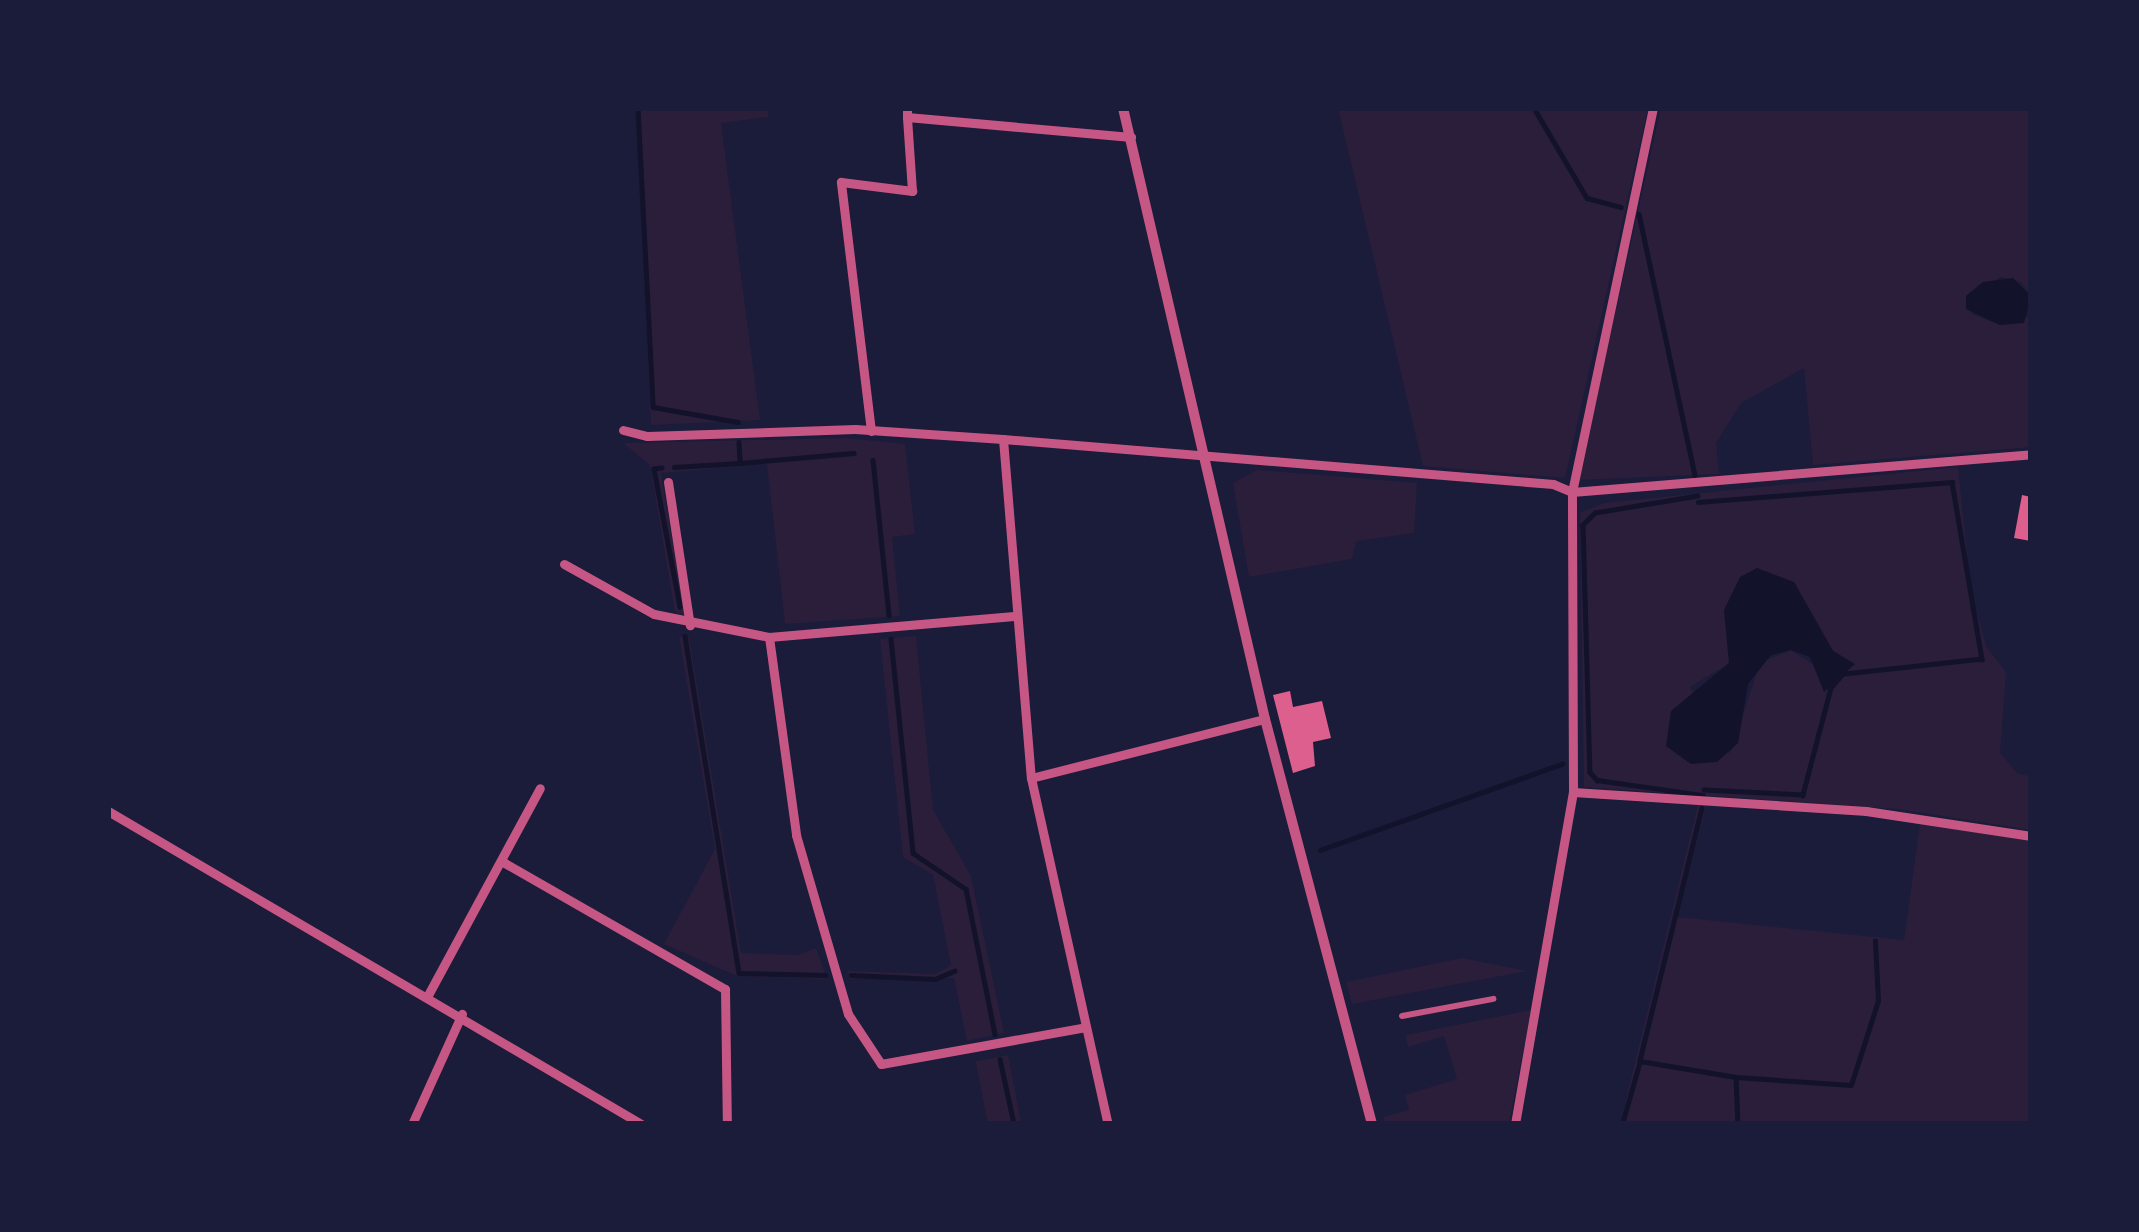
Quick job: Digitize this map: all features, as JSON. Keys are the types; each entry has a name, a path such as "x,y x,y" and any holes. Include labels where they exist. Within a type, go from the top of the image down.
{"street":[{"path":"1123,108 1210,456 1265,719 1372,1124"},
{"path":"1515,1124 1573,792 1571,492 1653,108"},
{"path":"871,430 842,182 912,190 907,113 1131,137"},
{"path":"622,430 647,436 871,430 1553,484 1571,492 2031,454"},
{"path":"1003,439 1030,778 1108,1124"},
{"path":"668,482 691,625"},
{"path":"564,564 691,625 769,638 1014,616"},
{"path":"769,638 796,835 848,1014 881,1064 1086,1027"},
{"path":"1030,778 1265,719"},
{"path":"428,995 540,788"},
{"path":"1573,792 1866,811 2031,836"},
{"path":"108,812 462,1014 641,1124"},
{"path":"502,862 725,989 728,1124"},
{"path":"1402,1016 1493,999"},
{"path":"412,1124 462,1014"}],"shaded area":[{"path":"636,108 768,108 768,117 721,123 760,420 651,425"},
{"path":"1338,108 1648,108 1565,478 1423,466"},
{"path":"1661,108 2031,108 2031,296 2021,282 2001,277 1966,296 1972,314 2000,325 2031,316 2031,447 1813,465 1804,368 1741,403 1716,443 1719,474 1578,480"},
{"path":"2013,278 2031,296 2024,323 2000,325 1966,309 1966,296 1983,282"},
{"path":"846,438 905,444 915,534 892,537 900,616 785,624 767,464 661,473 685,615 675,612 650,465 623,443"},
{"path":"1958,467 1971,591 1986,646 2006,672 2000,753 2018,774 2031,776 2031,830 1898,809 1584,787 1580,513 1604,503","holes":["1794,582 1833,651 1853,664 1833,678 1791,650 1760,663 1730,754 1690,687 1730,663"]},
{"path":"1257,470 1417,483 1414,533 1356,541 1352,559 1249,577 1233,483"},
{"path":"1757,568 1794,582 1833,651 1855,664 1824,692 1810,657 1791,650 1771,655 1748,684 1738,743 1717,762 1691,764 1666,746 1671,711 1729,663 1724,610 1740,577"},
{"path":"679,636 689,638 741,953 798,955 816,948 827,979 737,976 664,944 715,849"},
{"path":"916,636 933,810 971,876 1004,1033 967,1041 954,978 850,979 848,971 936,974 951,965 933,875 903,857 880,639"},
{"path":"1698,805 1706,806 1677,917 1904,940 1920,824 2031,841 2031,1124 1620,1124"},
{"path":"1462,958 1527,971 1352,1004 1346,982"},
{"path":"1531,1010 1509,1124 1385,1124 1383,1117 1409,1110 1405,1095 1457,1079 1444,1036 1408,1047 1406,1035"},
{"path":"1008,1055 1021,1124 988,1124 976,1061"}],"building":[{"path":"2022,495 2031,497 2031,541 2014,538"},
{"path":"1290,691 1293,707 1322,701 1331,738 1313,742 1315,766 1293,773 1273,695"}],"waterway":[{"path":"638,108 653,407 738,422"},
{"path":"1534,108 1587,198 1621,207"},
{"path":"1639,214 1695,475"},
{"path":"739,442 740,463 854,453"},
{"path":"873,460 889,615"},
{"path":"674,467 740,463"},
{"path":"662,468 654,469 680,607"},
{"path":"1698,502 1952,482 1982,659 1843,674 1831,688 1803,795 1704,790"},
{"path":"1698,496 1595,513 1583,525 1590,772 1597,780 1703,795"},
{"path":"685,636 739,973 825,975"},
{"path":"891,639 913,853 966,889 995,1034"},
{"path":"1320,850 1562,764"},
{"path":"1702,808 1640,1061 1736,1077 1738,1124"},
{"path":"1736,1077 1851,1085 1878,1001 1875,941"},
{"path":"851,975 935,979 954,971"},
{"path":"1000,1059 1014,1124"},
{"path":"1622,1124 1640,1061"}]}
